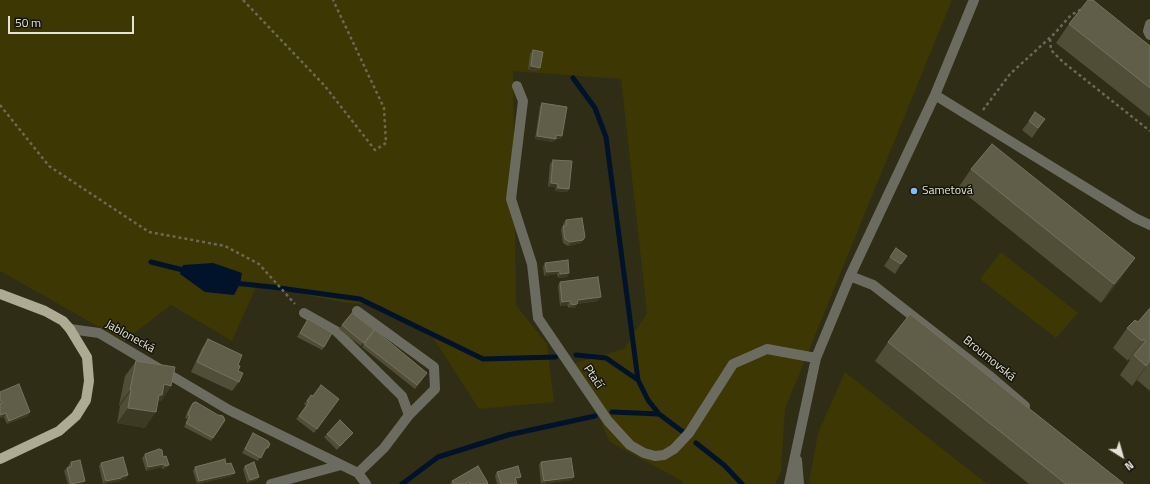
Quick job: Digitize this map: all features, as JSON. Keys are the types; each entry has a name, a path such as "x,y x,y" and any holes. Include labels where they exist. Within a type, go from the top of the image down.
{"main road":[{"path":"0,294 63,321 70,329 87,357 89,381 86,400 76,416 59,431 0,459"}],"street":[{"path":"788,484 816,358 850,276 935,95 974,0"},
{"path":"1150,24 1148,31 1150,35"},
{"name":"Ptačí","path":"517,86 523,101 511,199 532,264 538,318 608,421 630,445 644,453 655,456 664,455 674,450 689,432 733,364 767,349 816,358"},
{"path":"935,95 1128,214 1150,225"},
{"name":"Broumovská","path":"850,276 873,285 991,377 1033,412"},
{"path":"357,311 434,367 435,389 409,415 384,448 358,473"},
{"path":"304,313 336,331 402,396 409,415"},
{"name":"Jablonecká","path":"70,329 99,333 229,410 358,473 366,484"},
{"path":"796,449 799,484"},
{"path":"272,484 341,465"}],"path":[{"path":"243,0 324,85 375,150 386,143 384,108 333,0"},
{"path":"983,110 1010,74 1050,38 1071,15 1086,7"},
{"path":"1050,38 1051,50 1063,62 1150,131"},
{"path":"0,105 49,166 149,232 225,246 259,264 304,313"}],"shaded area":[{"path":"0,0 952,0 785,409 781,472 775,484 683,484 682,481 610,442 575,363 624,349 647,313 621,79 513,71 516,305 547,344 554,402 479,409 434,339 380,305 347,303 257,285 232,341 171,305 124,341 0,271"},
{"path":"1001,252 1078,313 1056,338 980,279"},
{"path":"845,372 987,484 810,484 809,482 818,433"}],"water":[{"path":"213,263 242,273 240,284 234,295 205,292 180,274 183,265"}],"building":[{"path":"1088,0 1093,0 1150,46 1150,88 1069,24"},
{"path":"533,50 543,52 540,68 531,66"},
{"path":"542,103 567,107 562,136 556,135 556,139 537,136"},
{"path":"1035,112 1045,119 1038,128 1029,121"},
{"path":"992,144 1135,258 1114,284 971,169"},
{"path":"553,160 572,161 569,189 558,188 558,184 551,183"},
{"path":"582,218 585,237 583,240 570,242 565,239 563,226 566,226 566,220"},
{"path":"896,248 907,256 901,264 890,257"},
{"path":"568,260 569,273 560,274 560,271 547,272 545,263"},
{"path":"598,277 601,297 578,300 577,304 572,305 570,301 562,302 560,282"},
{"path":"1150,308 1150,361 1146,366 1134,355 1146,341 1143,339 1142,341 1127,328 1135,320 1138,322"},
{"path":"352,313 374,330 364,343 342,325"},
{"path":"910,314 1123,484 1066,484 888,342"},
{"path":"308,319 332,333 324,347 300,333"},
{"path":"375,330 427,373 417,385 364,344"},
{"path":"208,339 242,355 238,365 240,366 238,371 243,373 239,382 197,362"},
{"path":"136,361 175,367 171,386 164,384 162,395 159,395 156,412 128,408"},
{"path":"19,384 30,412 9,421 6,413 1,415 0,413 0,404 2,403 0,399 0,392"},
{"path":"321,385 339,399 317,429 299,416 309,402 307,401 311,395 313,396"},
{"path":"196,402 218,415 223,416 225,420 213,438 186,423 190,416 188,415 191,407 193,403"},
{"path":"340,420 353,433 340,446 327,434"},
{"path":"253,433 268,441 270,444 268,448 266,448 261,458 245,449"},
{"path":"159,449 162,450 163,457 166,456 169,465 165,466 164,464 148,467 145,454"},
{"path":"123,457 128,475 106,481 101,463"},
{"path":"571,458 574,477 544,481 541,462"},
{"path":"225,459 226,464 231,463 235,473 199,481 195,467"},
{"path":"80,460 85,481 71,484 67,468 72,466 71,462"},
{"path":"254,462 259,477 250,480 245,466"},
{"path":"478,466 488,483 487,484 470,484 469,482 465,484 454,484 452,481"},
{"path":"518,466 521,477 515,478 517,484 501,484 497,472"}],"waterway":[{"path":"573,78 595,108 606,137 638,380"},
{"path":"151,262 187,271"},
{"path":"234,283 360,299 483,359 556,357"},
{"path":"576,355 606,358 638,380 648,400 659,414"},
{"path":"612,412 659,414 683,432"},
{"path":"402,484 438,457 508,435 595,416"},
{"path":"696,443 724,465 742,484"}],"place":[{"name":"Sametová","path":"914,191"}]}
